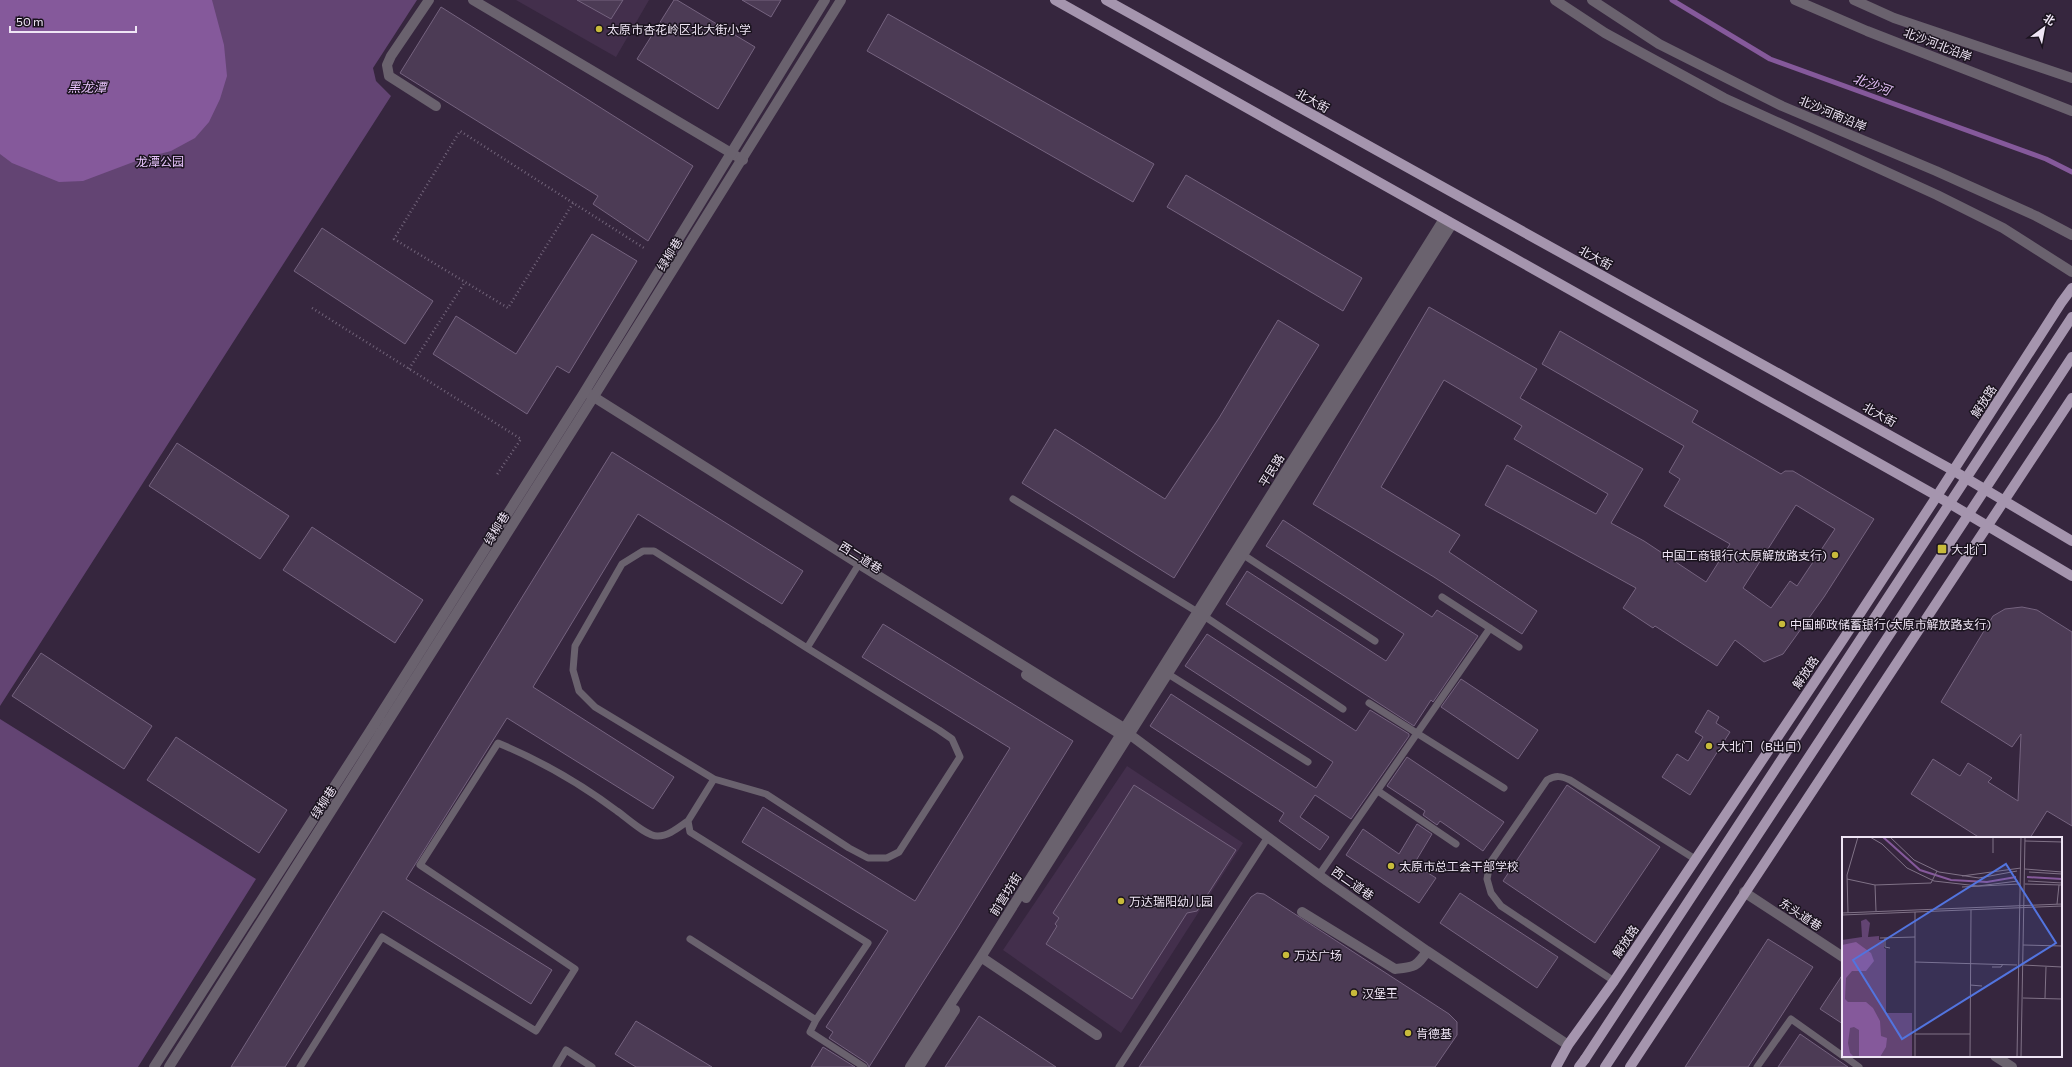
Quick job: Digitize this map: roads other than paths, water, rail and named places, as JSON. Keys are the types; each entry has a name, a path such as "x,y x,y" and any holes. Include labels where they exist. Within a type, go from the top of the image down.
{"main road":[{"path":"1055,0 1937,496 2072,576"},
{"name":"北大街","path":"1106,0 1954,470 2072,541"},
{"name":"解放路","path":"1556,1067 1568,1045 1614,981 1937,496 2072,288"},
{"path":"1582,1063 2072,318"},
{"path":"1605,1067 2072,357"},
{"path":"1630,1067 1744,892 2072,398"}],"street":[{"path":"429,0 391,56 387,66 390,76 436,106"},
{"path":"473,0 732,152 743,160"},
{"name":"绿柳巷","path":"154,1067 370,731 583,393 825,0"},
{"name":"绿柳巷","path":"169,1067 743,160 841,0"},
{"path":"1555,0 1605,33 1724,98 1937,195 2003,228 2072,272"},
{"name":"北沙河南沿岸","path":"1592,0 1660,44 1782,106 1936,171 2036,216 2072,235"},
{"name":"北沙河北沿岸","path":"1795,0 1867,32 2072,111"},
{"path":"1854,0 1894,18 2072,78"},
{"name":"平民路","path":"1124,732 1165,672 1448,221"},
{"name":"西二道巷","path":"583,393 858,567 1124,732 1319,875 1427,951 1568,1045"},
{"name":"前营坊街","path":"919,1067 1124,732"},
{"name":"东头道巷","path":"1744,892 1842,956"},
{"path":"1302,912 1395,969 1413,968 1421,961 1427,951"},
{"path":"984,959 1097,1035"},
{"name":"前营坊街","path":"910,1067 984,959"},
{"path":"1997,1057 2012,1067"}],"lane":[{"path":"1013,499 1201,614 1343,708"},
{"path":"644,551 654,551 807,648 939,730 952,740 960,757 899,852 887,858 868,858 849,848 766,794 714,779 595,707 579,691 573,670 575,646 622,564 644,551"},
{"path":"1240,553 1375,641"},
{"path":"807,648 858,567"},
{"path":"1442,597 1519,647"},
{"path":"1319,875 1490,628"},
{"path":"1165,672 1308,762"},
{"path":"1369,703 1504,788"},
{"path":"300,1067 382,937 536,1031 571,975 575,968 420,865 498,743 514,750 595,794 646,831 657,837 669,834 688,821 714,779"},
{"path":"1614,981 1501,906 1491,893 1487,879 1490,862 1547,780 1554,776 1563,776 1570,780 1695,860"},
{"path":"1378,791 1456,844"},
{"path":"688,821 690,832 868,943 816,1020 810,1032 864,1067"},
{"path":"1119,1067 1268,837"},
{"path":"690,939 816,1020"},
{"path":"1757,1067 1791,1019 1842,1055"},
{"path":"556,1067 566,1050 592,1067"},
{"path":"1845,1057 1860,1067"}],"water":[{"name":"黑龙潭","path":"0,0 212,0 224,45 227,76 220,99 209,122 195,138 171,151 144,158 83,181 59,182 12,163 0,154"}],"waterway":[{"name":"北沙河","path":"1672,0 1770,59 2046,159 2072,172"}],"place":[{"name":"太原市杏花岭区北大街小学","path":"599,29"},
{"name":"大北门","path":"1942,549"},
{"name":"中国工商银行(太原解放路支行)","path":"1835,555"},
{"name":"中国邮政储蓄银行(太原市解放路支行)","path":"1782,624"},
{"name":"大北门（B出口）","path":"1709,746"},
{"name":"太原市总工会干部学校","path":"1391,866"},
{"name":"万达瑞阳幼儿园","path":"1121,901"},
{"name":"万达广场","path":"1286,955"},
{"name":"汉堡王","path":"1354,993"},
{"name":"肯德基","path":"1408,1033"}],"park label":[{"name":"龙潭公园","path":"160,161"}]}
